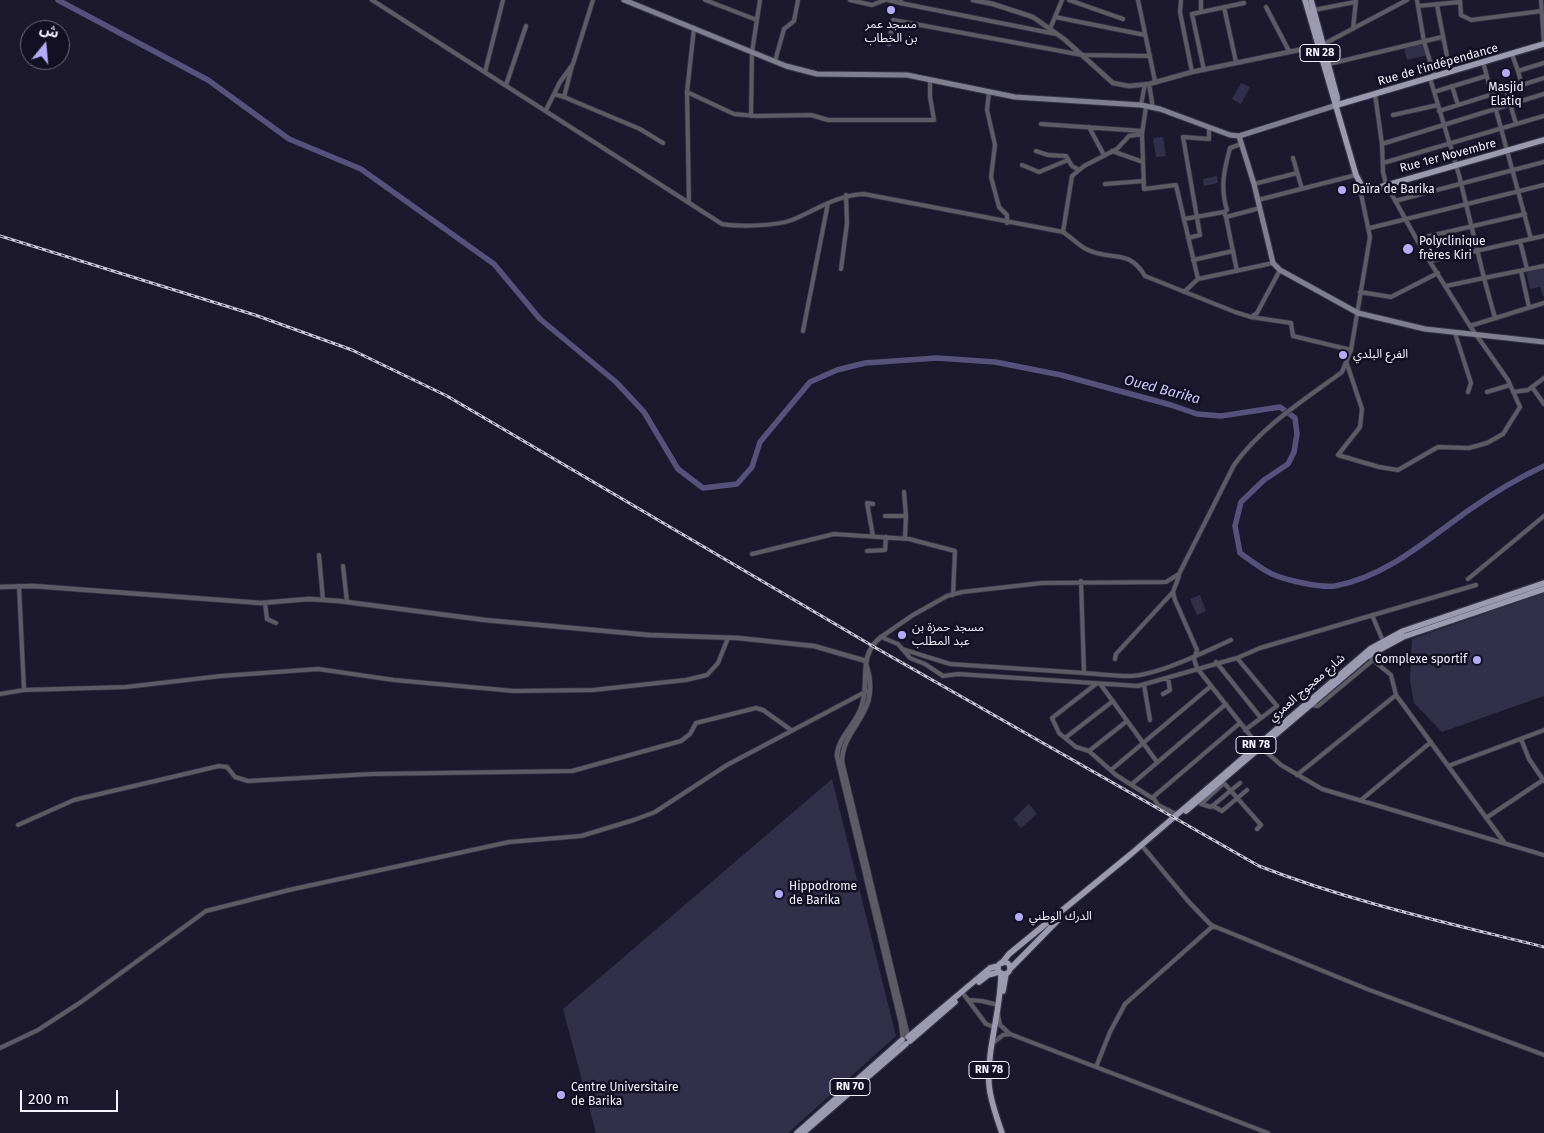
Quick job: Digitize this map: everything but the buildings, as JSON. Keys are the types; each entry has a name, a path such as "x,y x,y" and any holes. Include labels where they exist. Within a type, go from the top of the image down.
{"main road":[{"path":"624,0 775,61 817,74 886,74 930,80 1036,100 1144,106 1209,129 1239,136 1337,105"},
{"name":"RN 28","path":"1305,0 1329,64 1337,105 1359,184"},
{"name":"RN 28","path":"1311,0 1332,98 1337,105"},
{"name":"Rue de l'indépendance","path":"1337,105 1544,44"},
{"path":"1239,136 1254,184 1273,263 1280,270 1358,313 1425,329 1544,342"},
{"name":"Rue 1er Novembre","path":"1359,184 1370,190 1544,140"},
{"name":"شارع معجوج العمري","path":"1003,970 1058,920 1199,803 1340,673 1383,641 1403,632 1544,583"},
{"name":"شارع معجوج العمري","path":"1003,970 1009,954 1259,746 1371,658 1403,637 1544,589"},
{"name":"RN 70","path":"797,1133 990,968 1003,970"},
{"name":"RN 78","path":"979,982 988,975 1003,970 991,1046 989,1087 1002,1133"},
{"name":"RN 70","path":"963,993 979,982"},
{"name":"RN 70","path":"803,1133 906,1040"}],"street":[{"path":"372,0 722,224 734,226 789,221 846,194 882,197 1007,223 1064,232 1086,250 1132,260 1146,276 1184,292 1251,317 1291,322 1293,336 1350,350"},
{"path":"485,72 503,0"},
{"path":"564,97 593,0"},
{"path":"705,0 757,20"},
{"path":"751,116 752,52 760,0"},
{"path":"775,61 784,29 794,21 798,0"},
{"path":"850,0 872,5 886,0 900,1 1056,34"},
{"path":"973,0 993,4 1033,17 1082,55 1113,83 1129,86 1147,84 1236,62 1321,46 1407,0"},
{"path":"1050,29 1062,0"},
{"path":"1069,0 1123,19"},
{"path":"1138,0 1155,81"},
{"path":"1181,0 1180,12 1192,72"},
{"path":"1201,0 1201,12"},
{"path":"1417,0 1434,92 1461,184 1495,318"},
{"path":"1541,0 1544,44"},
{"path":"1314,10 1355,1 1353,28"},
{"path":"1418,6 1460,1 1461,15 1471,20 1542,11"},
{"path":"1204,70 1192,14 1244,3"},
{"path":"1437,5 1450,72"},
{"path":"1224,7 1236,62"},
{"path":"1266,7 1289,51"},
{"path":"1055,17 1146,35"},
{"path":"889,44 893,20 1082,55 1150,56"},
{"path":"506,85 526,26"},
{"path":"689,203 687,92 694,28"},
{"path":"1329,64 1442,37"},
{"path":"1512,54 1522,84"},
{"path":"1482,62 1520,191 1531,239"},
{"path":"1518,71 1544,63"},
{"path":"546,110 560,82 573,64"},
{"path":"1434,92 1486,76"},
{"path":"1439,111 1544,78"},
{"path":"687,92 734,114 751,116 810,115 828,120 934,120 930,97 930,80"},
{"path":"560,82 567,86"},
{"path":"1147,84 1142,133 1144,189 1176,185 1198,279"},
{"path":"1147,84 1153,108"},
{"path":"1452,86 1458,105"},
{"path":"1506,90 1516,124"},
{"path":"989,92 987,110 995,145 991,177 999,207 1007,215 1007,223"},
{"path":"554,94 640,129 663,143"},
{"path":"1346,363 1350,380 1362,409 1360,427 1338,454 1379,467 1398,470 1438,447 1469,448 1487,443 1504,434 1520,407 1510,385 1479,336 1470,326 1386,184 1375,94"},
{"path":"1382,144 1544,94"},
{"path":"1393,115 1438,105"},
{"path":"1382,162 1544,116"},
{"path":"1041,124 1142,133"},
{"path":"1089,128 1104,155"},
{"path":"1188,238 1200,235 1183,137 1209,139 1209,129"},
{"path":"1064,232 1072,176 1112,151 1129,136 1142,133"},
{"path":"1237,271 1224,212 1227,210 1222,196 1223,174 1230,148 1241,144"},
{"path":"1036,151 1048,155 1059,154 1066,156 1072,166 1079,170"},
{"path":"1112,151 1143,162"},
{"path":"1293,158 1302,189"},
{"path":"1022,164 1039,172 1068,160"},
{"path":"1395,201 1544,162"},
{"path":"1254,184 1297,173"},
{"path":"1258,200 1356,175"},
{"path":"1105,184 1144,181"},
{"path":"1115,660 1116,654 1173,592 1234,465 1260,434 1342,372 1350,350 1358,313 1370,228 1359,184"},
{"path":"1370,228 1544,185"},
{"path":"841,269 847,223 846,194"},
{"path":"803,331 828,203"},
{"path":"1226,218 1260,208"},
{"path":"1184,219 1224,212"},
{"path":"1417,239 1525,214"},
{"path":"1430,261 1544,236"},
{"path":"1520,241 1527,270"},
{"path":"1193,260 1233,251"},
{"path":"1184,292 1198,279 1273,263"},
{"path":"1446,286 1544,266"},
{"path":"1251,317 1257,313 1280,270"},
{"path":"1521,271 1529,307"},
{"path":"1360,292 1391,297 1438,273"},
{"path":"1470,326 1544,303"},
{"path":"1455,333 1471,383 1468,392"},
{"path":"1512,392 1532,387 1544,378"},
{"path":"1487,392 1510,385"},
{"path":"1532,387 1543,406"},
{"path":"904,492 905,538"},
{"path":"873,504 866,503 873,536"},
{"path":"885,516 906,516"},
{"path":"1468,580 1544,516"},
{"path":"752,554 834,534 905,538 955,551 952,595"},
{"path":"867,551 885,550 886,537"},
{"path":"319,555 320,586 323,600"},
{"path":"343,566 347,602"},
{"path":"906,1040 837,761 839,744 861,710 867,691 866,662 871,648 881,638 913,615 952,595 995,587 1081,581 1166,582 1180,574"},
{"path":"1081,581 1084,673"},
{"path":"881,638 898,644 910,658 925,664 943,676 958,674 1101,685 1144,685 1216,662 1237,658 1260,648 1476,585"},
{"path":"0,587 19,586 265,603 323,600 347,602 485,620 649,635 728,638 814,646 866,662"},
{"path":"19,586 24,690"},
{"path":"1173,592 1174,600 1197,650 1197,668 1245,730 1281,766 1322,789 1544,855"},
{"path":"265,603 267,619 276,623"},
{"path":"1372,615 1383,641"},
{"path":"0,694 24,690 126,687 220,676 318,669 394,680 514,691 593,690 707,676 718,664 728,638"},
{"path":"901,648 950,664 1128,676 1146,673 1196,657 1231,640"},
{"path":"1237,658 1277,706 1245,730"},
{"path":"1371,658 1391,675 1396,694 1504,842"},
{"path":"1216,662 1260,718"},
{"path":"1163,694 1170,690 1168,678"},
{"path":"1096,684 1052,718 1059,733 1076,747 1089,751 1111,770 1153,797 1158,805 1176,814"},
{"path":"1101,685 1142,744 1157,762"},
{"path":"1144,685 1150,720"},
{"path":"1111,770 1211,686"},
{"path":"0,1048 38,1030 81,1002 206,911 289,890 509,842 580,836 634,820 655,812 704,779 791,730 842,706 867,691"},
{"path":"1298,775 1396,694"},
{"path":"1065,738 1113,701"},
{"path":"1132,784 1226,704"},
{"path":"18,825 74,800 219,766 227,767 235,777 248,781 371,774 572,771 681,741 687,738 696,723 751,709 763,710 791,730"},
{"path":"1089,751 1126,721"},
{"path":"1153,797 1240,723"},
{"path":"1448,766 1544,730"},
{"path":"1486,818 1544,780 1529,759 1521,739"},
{"path":"1361,800 1430,742"},
{"path":"1199,803 1224,783 1261,825 1257,829"},
{"path":"1212,806 1240,783"},
{"path":"1199,803 1222,811 1247,790"},
{"path":"1144,847 1188,901 1214,926 1359,986 1544,1055"},
{"path":"1096,1067 1110,1032 1125,1004 1214,926"},
{"path":"963,993 986,1024 994,1027"},
{"path":"968,1000 998,1005"},
{"path":"997,1012 1000,1025 1010,1034 1268,1133"},
{"path":"991,1046 1003,1035 1010,1034"}],"shaded area":[{"path":"1425,43 1428,55 1407,60 1404,48"},
{"path":"1241,83 1250,87 1241,104 1232,99"},
{"path":"1163,137 1166,156 1156,157 1153,138"},
{"path":"1217,176 1218,183 1204,186 1203,179"},
{"path":"1544,268 1543,296 1540,287 1530,289 1526,272"},
{"name":"Complexe sportif","path":"1544,593 1544,696 1442,732 1414,703 1410,681 1412,639"},
{"path":"1200,595 1206,611 1197,615 1190,599"},
{"name":"Hippodrome de Barika","path":"832,779 896,1036 788,1133 596,1133 563,1009"},
{"path":"1029,804 1037,814 1021,828 1013,819"}],"waterway":[{"name":"Oued Barika","path":"58,0 208,80 289,139 361,169 494,264 540,319 616,382 644,412 678,469 703,488 737,484 752,467 760,442 810,382 837,370 865,363 937,358 995,362 1061,375 1197,414 1221,416 1280,407 1295,418 1297,434 1294,452 1288,464 1264,480 1241,502 1235,526 1240,553 1272,574 1312,585 1335,586 1354,581 1389,566 1487,498 1544,466"}],"railway":[{"path":"0,236 255,315 352,350 447,396 876,648 1259,866 1364,901 1544,947"}],"place":[{"name":"مسجد عمر بن الخطاب","path":"891,10"},
{"name":"Masjid Elatiq","path":"1506,73"},
{"name":"Daïra de Barika","path":"1342,190"},
{"name":"Polyclinique frères Kiri","path":"1408,249"},
{"name":"الفرع البلدي","path":"1343,355"},
{"name":"مسجد حمزة بن عبد المطلب","path":"902,635"},
{"name":"Complexe sportif","path":"1477,660"},
{"name":"Hippodrome de Barika","path":"779,894"},
{"name":"الدرك الوطني","path":"1019,917"},
{"name":"Centre Universitaire de Barika","path":"561,1095"}]}
